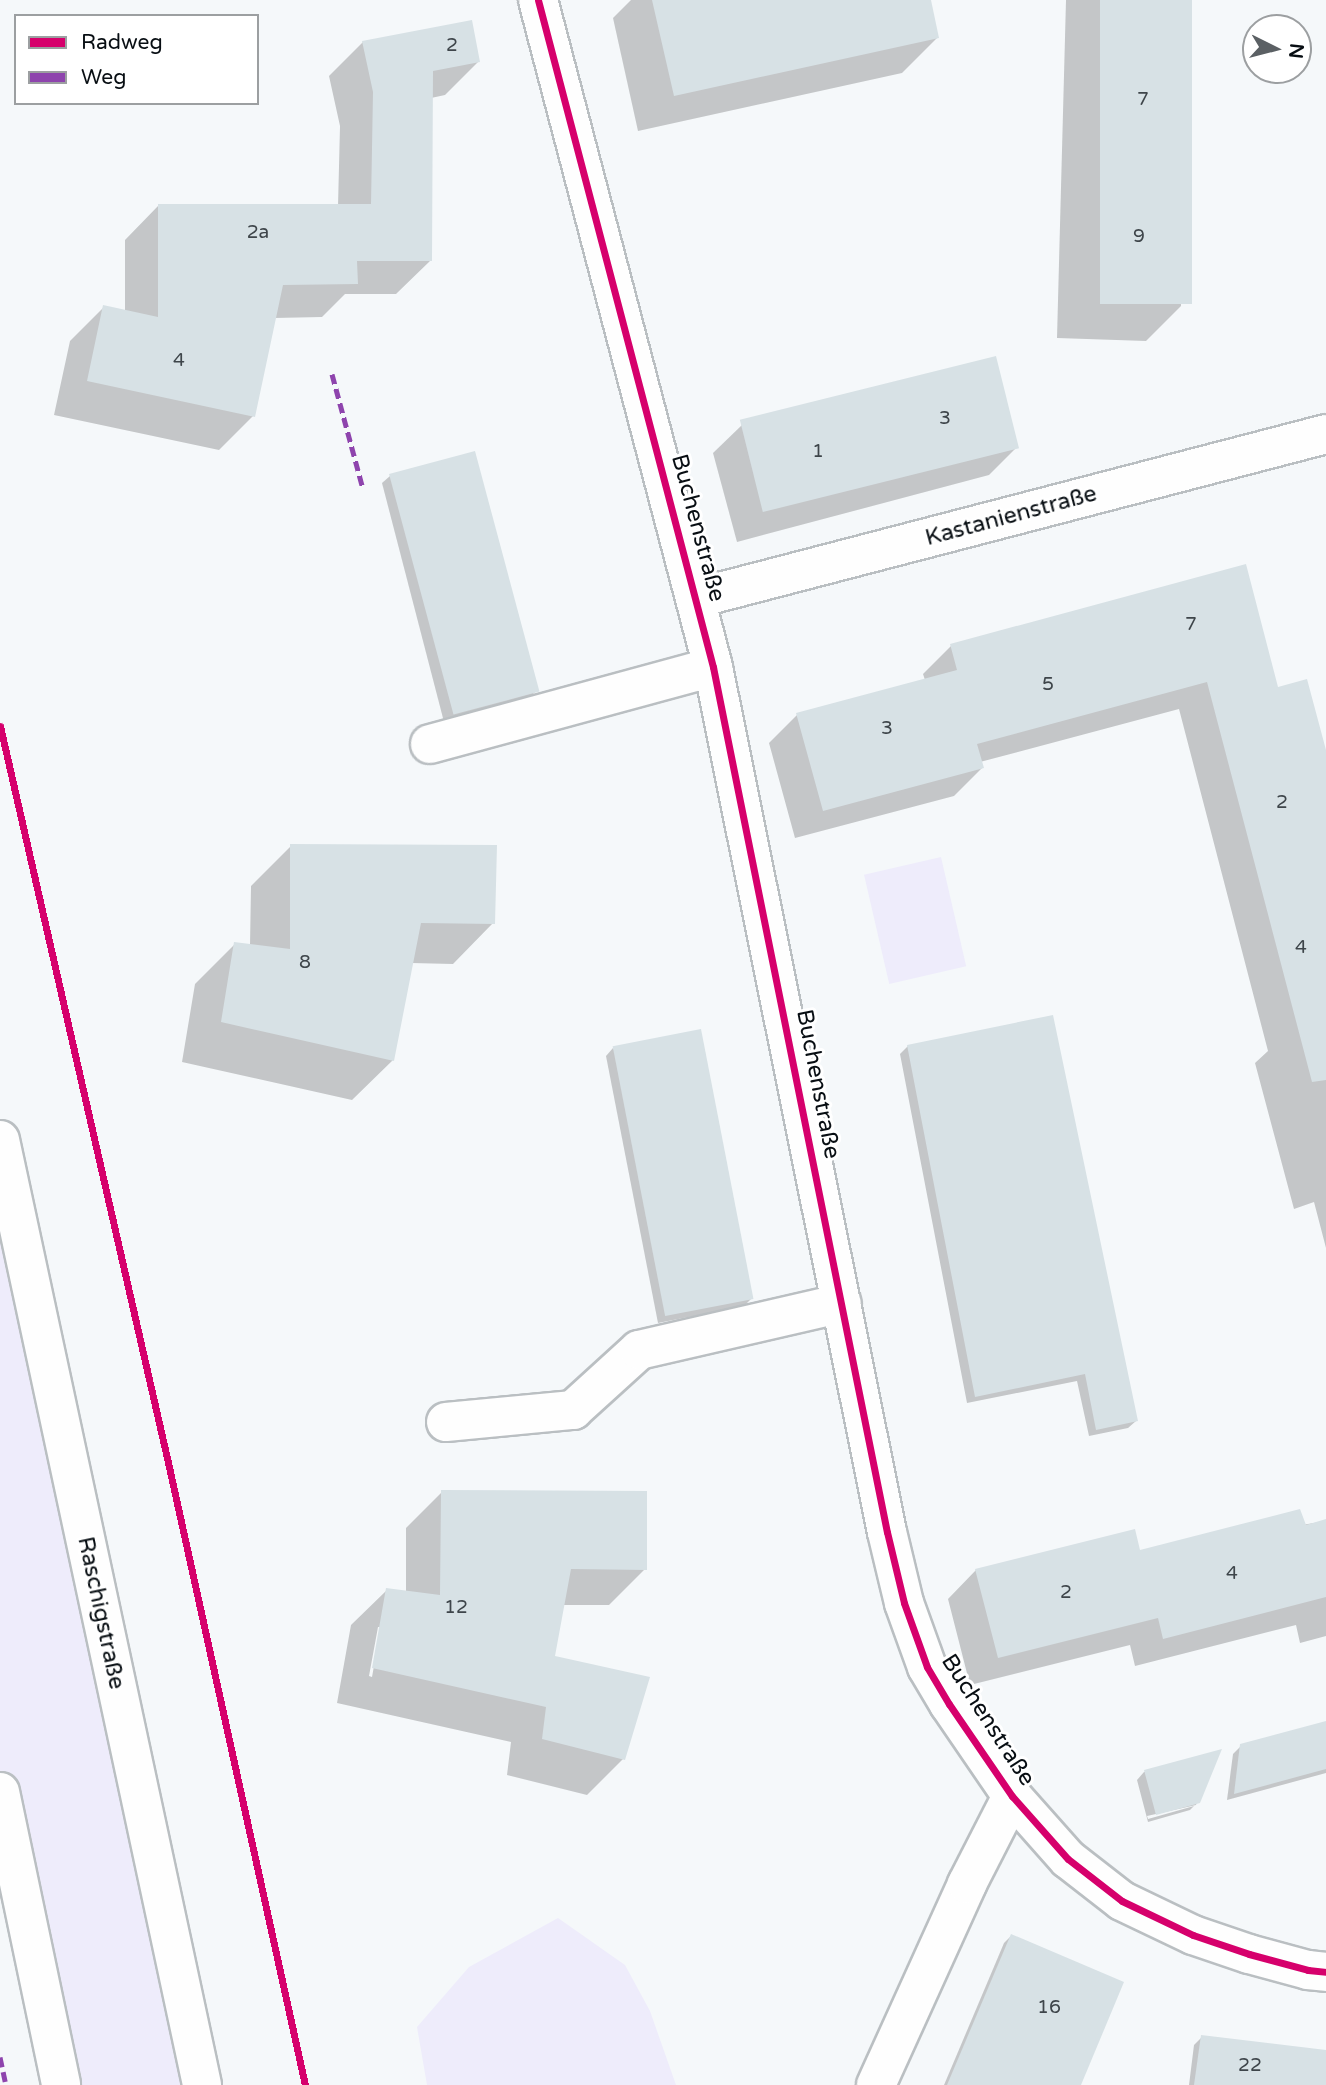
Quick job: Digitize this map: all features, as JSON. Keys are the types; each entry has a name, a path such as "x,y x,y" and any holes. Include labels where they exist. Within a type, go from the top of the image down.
{"street":[{"name":"Buchenstraße","path":"538,0 697,598 904,1603 927,1667 1012,1796 1068,1859 1122,1901 1194,1936 1261,1958 1326,1972"},
{"name":"Kastanienstraße","path":"697,598 1326,433"},
{"path":"430,744 713,667"},
{"name":"Raschigstraße","path":"0,1140 202,2085"},
{"path":"446,1422 573,1410 639,1349 842,1303"},
{"path":"0,1792 61,2085"},
{"name":"Buchenstraße","path":"876,2085 967,1884 1012,1796"}],"shaded area":[{"path":"941,857 966,966 889,984 864,875"},
{"path":"0,1140 202,2085 61,2085 0,1792"},
{"path":"558,1918 625,1965 650,2011 676,2085 427,2085 417,2027 469,1967"}],"building":[{"path":"652,0 931,0 939,38 674,96"},
{"path":"1100,0 1192,0 1192,304 1100,304"},
{"path":"472,20 480,62 433,71 432,261 357,261 358,284 283,285 255,417 87,381 103,305 158,317 158,204 371,204 373,92 362,41"},
{"path":"996,356 1019,448 763,512 740,420"},
{"path":"475,451 539,692 453,715 389,474"},
{"path":"1246,564 1278,687 1307,679 1326,750 1326,1080 1312,1082 1207,682 977,744 984,768 823,811 796,713 957,670 950,644"},
{"path":"290,844 497,845 495,924 421,923 394,1061 221,1022 234,942 290,949"},
{"path":"1053,1015 1138,1421 1096,1430 1085,1374 975,1397 907,1045"},
{"path":"701,1029 753,1299 665,1316 613,1046"},
{"path":"441,1490 647,1491 647,1570 571,1569 555,1656 650,1677 625,1760 542,1739 546,1707 372,1668 386,1588 440,1595"},
{"path":"1300,1509 1306,1525 1326,1519 1326,1597 1163,1639 1158,1618 998,1658 975,1569 1135,1529 1140,1550"},
{"path":"1326,1721 1326,1769 1234,1794 1240,1744"},
{"path":"1222,1749 1200,1803 1156,1815 1144,1770"},
{"path":"1011,1934 1124,1982 1081,2085 947,2085"},
{"path":"1201,2035 1326,2050 1326,2085 1194,2085"}],"marked path":[{"path":"332,374 363,489"},
{"path":"0,2057 6,2085"}],"cycle path":[{"path":"538,0 713,667 887,1532 904,1603 927,1667 1012,1796 1068,1859 1122,1901 1193,1935 1249,1954 1308,1970 1326,1972"},
{"path":"0,726 169,1467 305,2085"}]}
